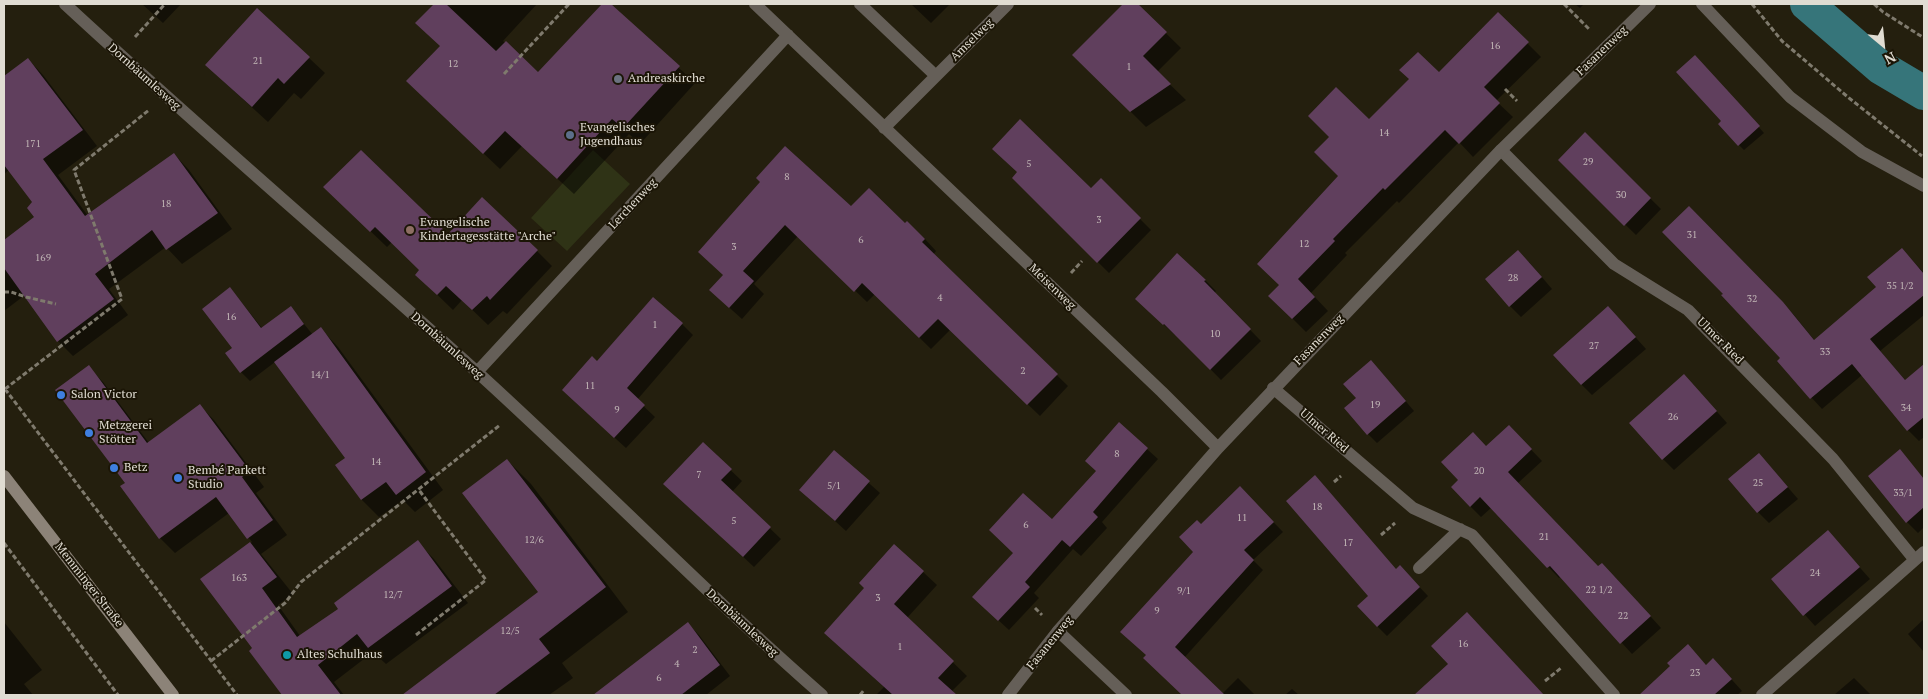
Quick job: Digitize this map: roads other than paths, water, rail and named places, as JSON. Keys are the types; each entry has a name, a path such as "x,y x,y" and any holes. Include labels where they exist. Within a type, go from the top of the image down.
{"main road":[{"name":"Memminger Straße","path":"4,476 173,695"}],"street":[{"name":"Dornbäumlesweg","path":"65,4 165,96 477,372 771,650 822,695"},
{"name":"Meisenweg","path":"755,4 1129,360 1218,448"},
{"path":"860,4 936,76 884,128"},
{"name":"Amselweg","path":"936,76 1008,4"},
{"name":"Fasanenweg","path":"1008,695 1058,631 1273,388 1501,150 1650,4"},
{"path":"1702,4 1790,97 1862,152 1924,186"},
{"name":"Lerchenweg","path":"477,372 788,35"},
{"name":"Ulmer Ried","path":"1501,150 1614,264 1688,310 1833,459 1919,555 1762,695"},
{"name":"Ulmer Ried","path":"1273,388 1413,508 1472,535 1614,695"},
{"path":"1419,568 1460,529"},
{"path":"1058,631 1126,695"}],"waterway":[{"path":"1807,4 1880,67 1924,93"}],"place":[{"name":"Andreaskirche","path":"618,79"},
{"name":"Evangelisches Jugendhaus","path":"570,135"},
{"name":"Evangelische Kindertagesstätte \"Arche\"","path":"410,230"},
{"name":"Salon Victor","path":"61,395"},
{"name":"Metzgerei Stötter","path":"89,433"},
{"name":"Betz","path":"114,468"},
{"name":"Bembé Parkett Studio","path":"178,478"},
{"name":"Altes Schulhaus","path":"287,655"}]}
